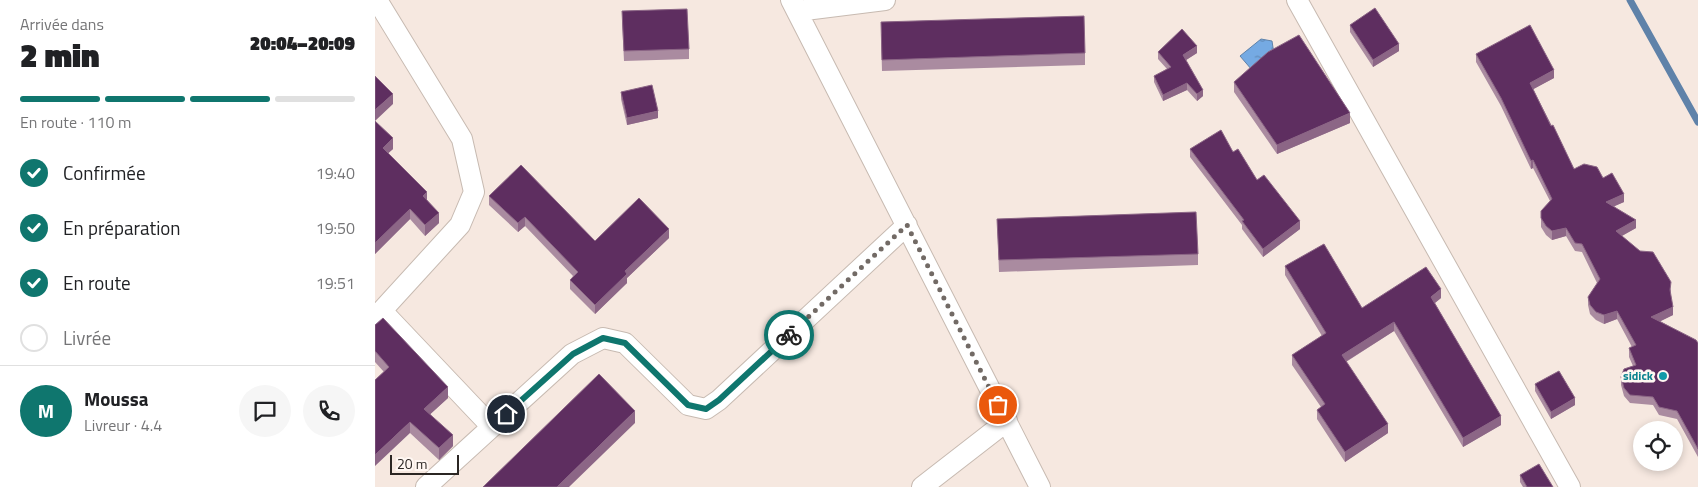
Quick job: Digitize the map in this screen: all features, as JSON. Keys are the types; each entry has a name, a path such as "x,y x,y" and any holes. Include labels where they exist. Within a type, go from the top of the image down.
{"street":[{"path":"377,0 462,139 474,192 461,225 379,314 492,427"},
{"path":"885,0 794,5 1040,487"},
{"path":"1297,0 1570,487"},
{"path":"426,487 573,354 603,338 625,343 688,405 706,409 719,400 907,225"},
{"path":"921,487 1007,421"}],"water":[{"path":"1261,39 1272,41 1274,54 1252,70 1240,56"}],"building":[{"path":"1375,8 1399,44 1373,60 1350,25"},
{"path":"687,9 689,49 624,51 622,11"},
{"path":"1084,16 1085,53 882,60 881,22"},
{"path":"1530,25 1554,70 1530,83 1574,169 1584,164 1597,167 1603,178 1612,173 1624,194 1606,202 1636,220 1616,231 1640,251 1653,252 1671,282 1670,290 1673,307 1651,317 1696,340 1698,343 1698,449 1677,411 1659,407 1653,397 1630,395 1624,388 1621,377 1624,369 1636,365 1629,348 1636,345 1617,311 1604,315 1596,312 1590,305 1588,297 1600,279 1582,244 1575,243 1566,228 1552,231 1541,218 1541,211 1552,199 1533,160 1531,161 1501,98 1476,54"},
{"path":"1182,29 1197,46 1183,55 1203,90 1197,94 1187,83 1163,95 1154,76 1171,67 1158,52"},
{"path":"1299,35 1350,113 1277,145 1234,82 1268,52"},
{"path":"375,76 393,94 375,110"},
{"path":"652,85 658,111 627,118 621,92"},
{"path":"375,121 393,138 383,148 427,192 423,196 439,213 425,225 410,209 375,243"},
{"path":"1221,130 1233,152 1238,149 1257,180 1264,175 1300,221 1263,249 1242,221 1244,220 1190,149"},
{"path":"521,165 595,241 639,198 669,229 625,271 627,274 595,305 570,280 578,272 525,217 518,223 489,196"},
{"path":"1196,212 1198,254 999,260 997,219"},
{"path":"1324,244 1362,308 1426,267 1441,289 1431,297 1501,416 1463,438 1394,322 1342,355 1388,424 1345,452 1317,410 1325,404 1292,355 1326,333 1285,266"},
{"path":"383,318 448,387 424,409 453,435 439,448 410,422 375,455 375,380 389,367 375,351 375,325"},
{"path":"1559,371 1575,398 1551,412 1535,384"},
{"path":"599,374 635,411 557,487 483,487"},
{"path":"1539,464 1553,487 1527,487 1520,475"}],"waterway":[{"path":"1630,0 1698,122"}],"way so far":[{"path":"789,335 907,225 998,405"}],"place":[{"name":"sidick","path":"1663,376"}],"route":[{"path":"506,414 573,354 603,338 625,343 688,405 706,409 719,400 789,335"}]}
